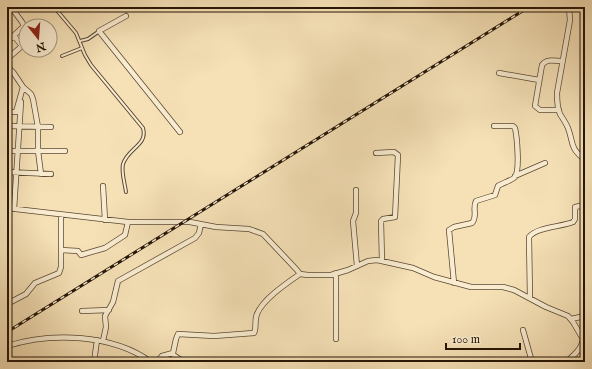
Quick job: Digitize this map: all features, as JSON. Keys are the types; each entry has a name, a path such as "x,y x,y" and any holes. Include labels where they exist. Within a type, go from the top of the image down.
{"street":[{"path":"7,42 24,26 11,7"},
{"path":"570,7 570,20 557,93 557,104 569,130 574,148 585,160"},
{"path":"126,16 99,31 180,132"},
{"path":"7,59 22,46 14,36"},
{"path":"559,110 540,110 535,106 542,65 547,60 562,62"},
{"path":"8,70 10,69 13,72 23,87 31,94 38,127 38,151 41,174"},
{"path":"499,73 539,80"},
{"path":"14,209 18,112 23,87"},
{"path":"18,112 21,102"},
{"path":"7,112 18,112"},
{"path":"7,126 51,127"},
{"path":"494,126 513,126 516,128 517,162 515,176"},
{"path":"7,151 65,151"},
{"path":"376,153 394,152 398,155 395,217 383,219 381,221 382,261"},
{"path":"454,283 449,230 454,227 472,223 475,218 474,205 476,201 494,195 498,186 545,162"},
{"path":"7,192 8,172 52,174"},
{"path":"103,186 104,220"},
{"path":"356,190 356,215 353,222 357,266"},
{"path":"530,298 530,235 573,222 575,219 575,207 585,205"},
{"path":"7,208 104,220 128,222 190,222 258,231 272,243 300,274"},
{"path":"7,293 7,304 26,294 35,283 59,273 61,250 61,215"},
{"path":"61,250 78,250 81,255 105,248 125,235 128,222"},
{"path":"103,341 106,327 105,318 113,302 118,281 195,238 199,233 201,224"},
{"path":"172,354 178,334 220,336 254,333 256,330 256,318 258,311 280,287 300,274 336,274 372,260 413,268 471,288 503,287 514,290 571,319 584,339 580,348 566,362"},
{"path":"336,274 336,339"},
{"path":"82,311 109,310"},
{"path":"571,319 585,316"},
{"path":"523,330 532,362"},
{"path":"7,346 36,339 73,338 97,340 128,348 151,362"},
{"path":"94,362 97,340"},
{"path":"157,362 162,356 172,354 184,362"}],"lane":[{"path":"54,7 72,27 80,41 84,55 91,65 143,128 145,134 144,139 128,155 123,164 126,192"},
{"path":"80,41 88,39 99,31"},
{"path":"62,56 82,48"}],"railway":[{"path":"7,332 529,7"}]}
